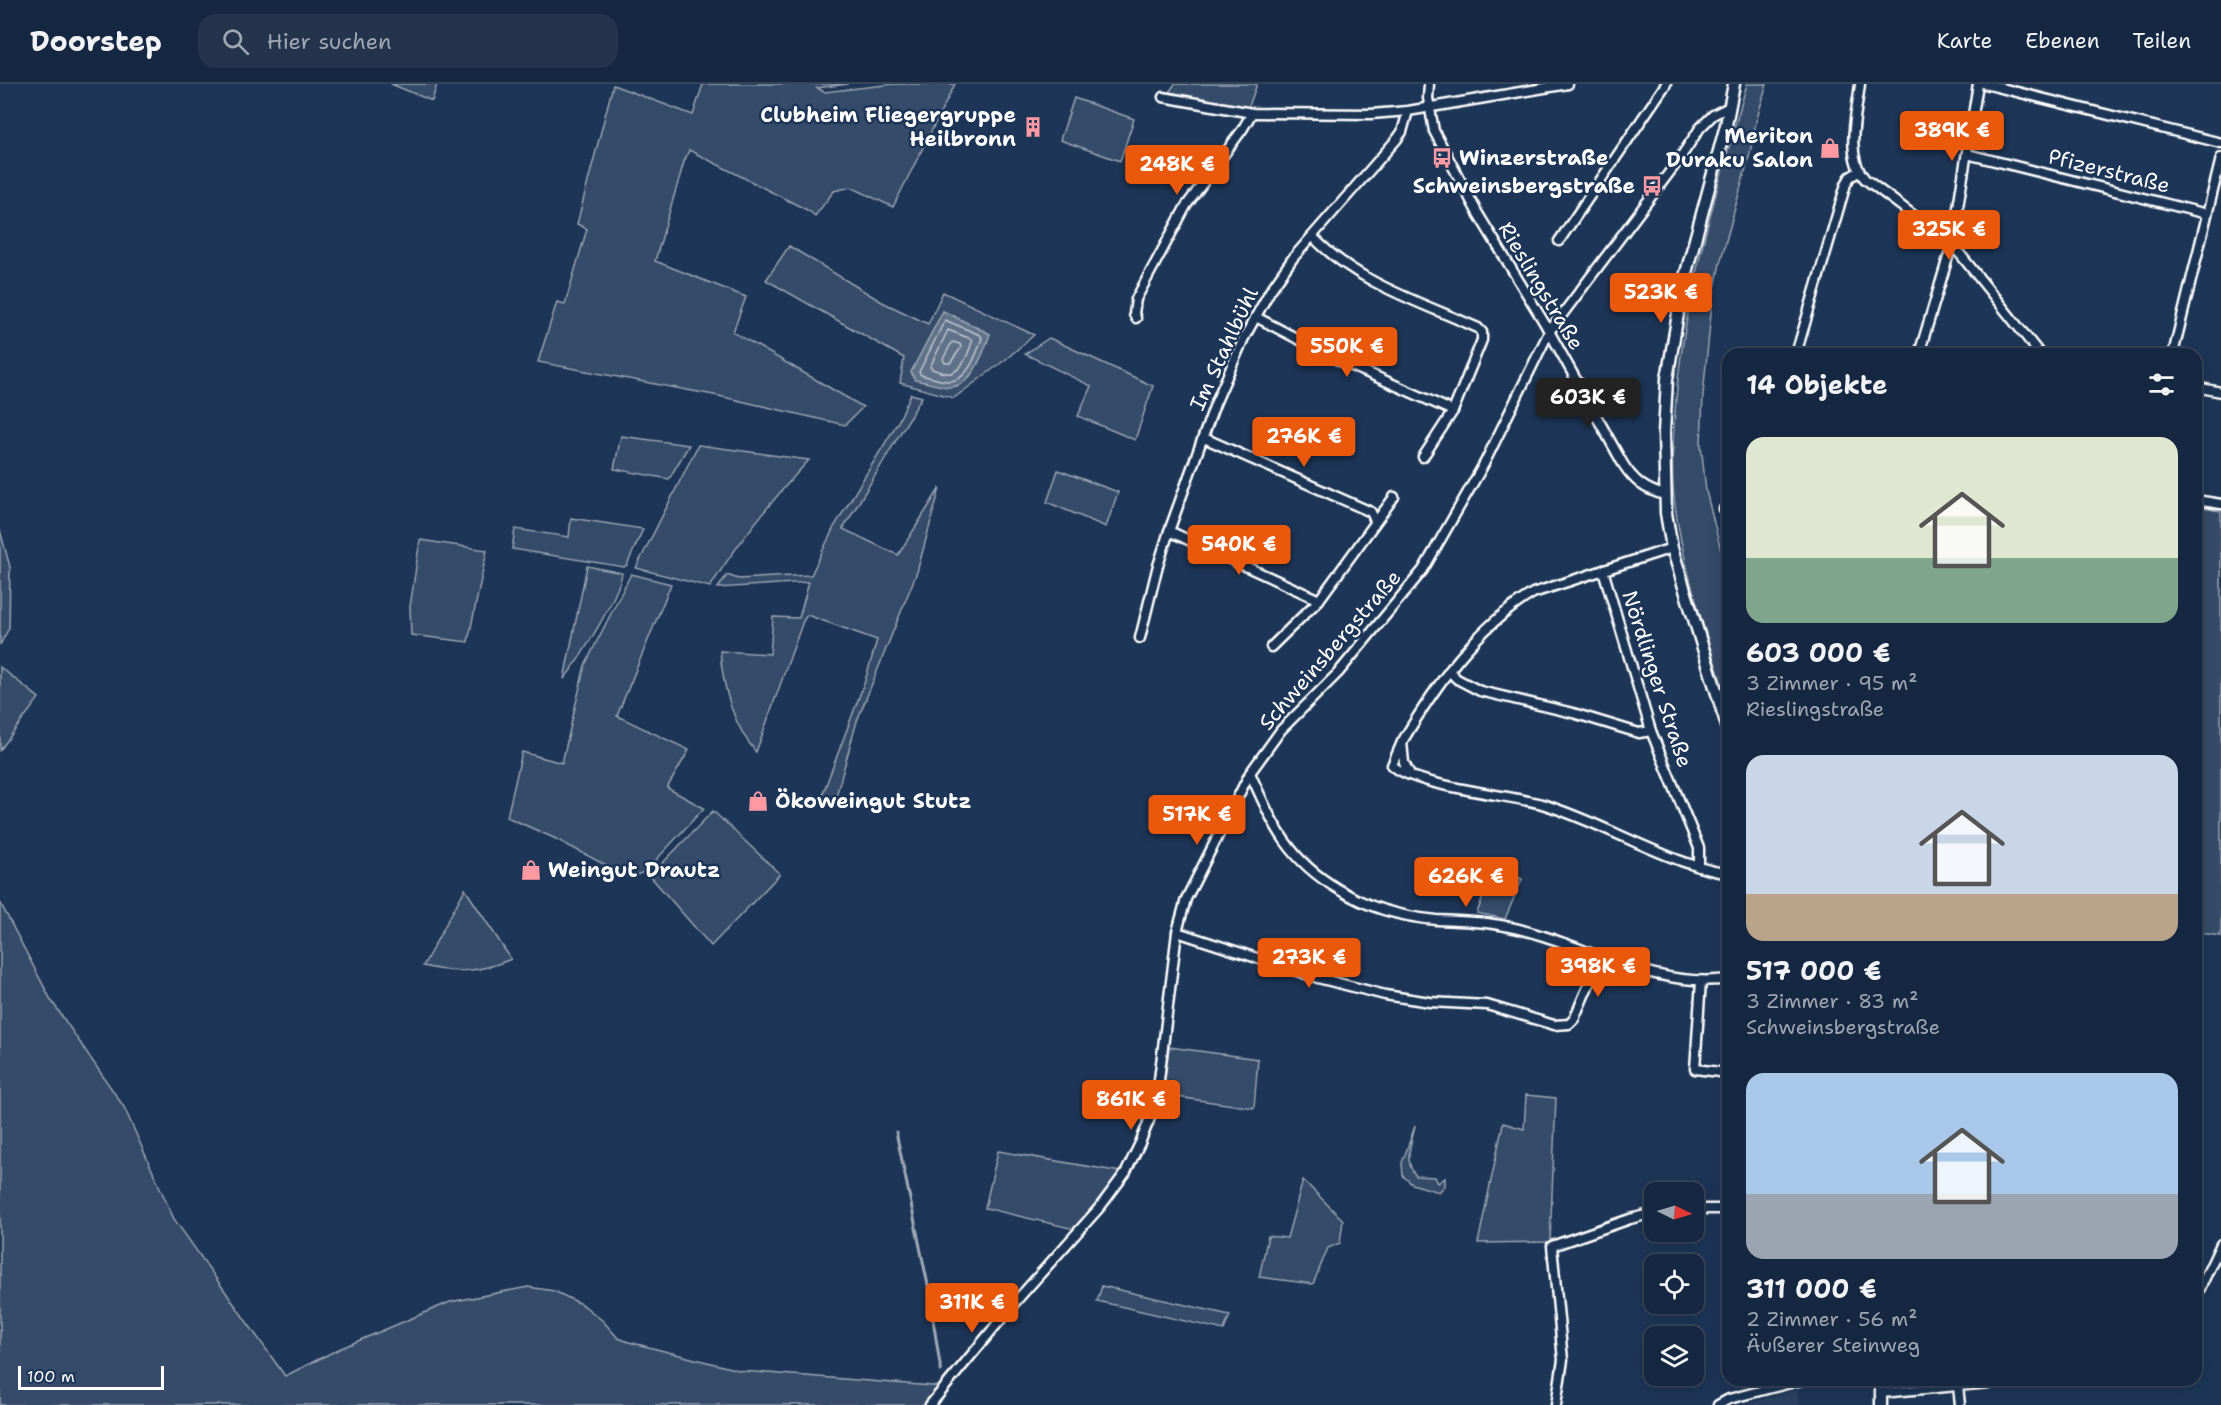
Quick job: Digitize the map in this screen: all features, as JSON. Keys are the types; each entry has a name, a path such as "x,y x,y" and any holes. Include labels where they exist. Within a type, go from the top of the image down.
{"street":[{"path":"1430,84 1428,92 1430,106"},
{"path":"1163,97 1252,113 1344,115 1408,111 1568,84"},
{"path":"1558,241 1666,84"},
{"path":"1722,710 1672,548 1665,495 1665,406 1683,285 1734,84"},
{"path":"1860,84 1853,155 1858,172 1952,244 2035,348"},
{"path":"1921,348 1952,244 1978,84"},
{"path":"1985,84 2221,143"},
{"name":"Rieslingstraße","path":"1430,106 1434,131 1455,172 1630,475 1646,488 1665,495"},
{"name":"Schweinsbergstraße","path":"930,1405 1017,1300 1100,1207 1126,1172 1150,1118 1158,1088 1177,932 1186,899 1250,772 1281,730 1338,673 1423,570 1484,464 1549,332 1671,171 1700,128 1713,115 1729,107"},
{"name":"Im Stahlbühl","path":"1140,638 1169,531 1230,369 1256,317 1282,273 1397,139 1402,132 1408,111"},
{"path":"1136,318 1134,314 1136,299 1181,214 1252,113"},
{"name":"Pfizerstraße","path":"1967,154 2207,214"},
{"path":"2174,348 2221,158"},
{"path":"1798,348 1846,184 1850,177 1858,172"},
{"path":"1312,237 1329,254 1373,281 1478,328 1482,332 1482,340 1453,411 1423,457"},
{"path":"1256,317 1332,357 1453,411"},
{"path":"2202,388 2221,392"},
{"path":"1204,438 1371,512 1375,521"},
{"path":"1271,647 1319,600 1394,497"},
{"path":"2202,501 2221,504"},
{"path":"1169,531 1319,600"},
{"path":"1672,548 1533,593 1516,603 1471,644 1449,671 1402,742 1392,765 1398,770 1433,782 1547,806 1661,854 1722,873"},
{"name":"Nördlinger Straße","path":"1603,570 1651,731 1698,848 1699,867"},
{"path":"1449,671 1456,680 1480,691 1573,713 1639,733 1651,731"},
{"path":"1250,772 1275,828 1303,864 1338,889 1388,912 1412,917 1505,926 1540,935 1658,975 1701,981 1722,979"},
{"path":"1177,932 1318,978 1385,995 1430,1002 1488,1005 1554,1025 1569,1024 1574,1018 1601,956"},
{"path":"1701,981 1695,1069 1722,1072"},
{"path":"1704,1209 1722,1209"},
{"path":"1556,1405 1563,1360 1552,1246 1621,1221 1644,1215"},
{"path":"2202,1284 2221,1244"},
{"path":"1718,1405 1729,1399 1779,1386"},
{"path":"1881,1386 1881,1405"},
{"path":"1881,1393 1958,1386 1960,1405"}],"shaded area":[{"path":"391,84 437,84 432,101"},
{"path":"703,84 848,84 817,88 824,92 894,84 955,84 893,207 851,187 834,191 815,216 689,150 684,162 655,261 746,297 733,332 863,407 845,425 719,396 538,362 557,302 565,304 587,229 577,224 613,85 693,115"},
{"path":"1175,84 1257,84 1248,109 1169,92"},
{"path":"1747,84 1767,84 1720,263 1712,303 1703,395 1701,444 1706,491 1722,554 1722,684 1696,602 1683,550 1674,497 1673,476 1675,411 1685,328 1713,205"},
{"path":"1074,98 1134,119 1120,161 1060,140"},
{"path":"789,246 882,302 928,324 943,292 1034,335 954,398 900,383 904,358 766,280"},
{"path":"1049,338 1153,386 1135,440 1078,416 1091,386 1025,354"},
{"path":"911,394 922,397 843,529 898,555 940,488 917,572 857,721 835,800 826,802 822,796 865,681 877,640 807,615 756,752 741,729 730,704 720,651 770,654 773,617 799,618 809,582 718,588 727,575 738,579 811,575 834,527 898,422"},
{"path":"621,436 689,445 669,479 614,469"},
{"path":"698,445 809,460 756,521 710,587 636,568"},
{"path":"1058,470 1118,492 1106,527 1047,502"},
{"path":"2202,508 2221,511 2221,936 2202,933"},
{"path":"571,518 643,529 627,565 624,567 512,549 515,529 569,537"},
{"path":"0,530 10,567 9,628 0,645"},
{"path":"420,540 487,550 468,642 411,635 410,607"},
{"path":"587,566 622,573 606,612 564,679"},
{"path":"631,574 671,584 617,716 689,750 667,788 704,808 646,871 630,878 554,838 507,817 522,752 562,763 585,665"},
{"path":"0,667 39,698 0,750"},
{"path":"713,811 780,874 711,946 650,876"},
{"path":"1494,868 1522,879 1505,919 1477,913"},
{"path":"465,889 511,959 489,967 457,971 423,966"},
{"path":"0,902 51,1000 124,1107 174,1219 285,1376 339,1349 450,1302 528,1287 554,1291 583,1305 603,1321 618,1338 742,1371 944,1387 928,1405 0,1405"},
{"path":"1169,1047 1258,1059 1254,1108 1163,1095"},
{"path":"1526,1095 1556,1098 1550,1242 1478,1243 1503,1123 1524,1129"},
{"path":"1415,1126 1409,1152 1412,1170 1416,1176 1435,1177 1438,1183 1445,1178 1445,1186 1439,1192 1412,1184 1403,1176 1402,1163"},
{"path":"998,1151 1121,1172 1074,1229 985,1208"},
{"path":"1303,1180 1343,1220 1340,1243 1328,1248 1313,1284 1259,1277 1268,1236 1287,1238"},
{"path":"1102,1286 1230,1315 1224,1330 1097,1301"},
{"path":"1798,1389 1799,1405 1743,1405 1753,1402"}],"water":[{"path":"943,311 990,334 976,368 970,376 956,386 948,387 915,380 911,372"}],"waterway":[{"path":"896,1132 929,1290"},
{"path":"930,1300 941,1371"}],"place":[{"name":"Clubheim Fliegergruppe Heilbronn","path":"1033,127"},
{"name":"Meriton Duraku Salon","path":"1830,148"},
{"name":"Winzerstraße","path":"1442,158"},
{"name":"Schweinsbergstraße","path":"1652,186"},
{"name":"Ökoweingut Stutz","path":"758,801"},
{"name":"Weingut Drautz","path":"531,870"}]}
